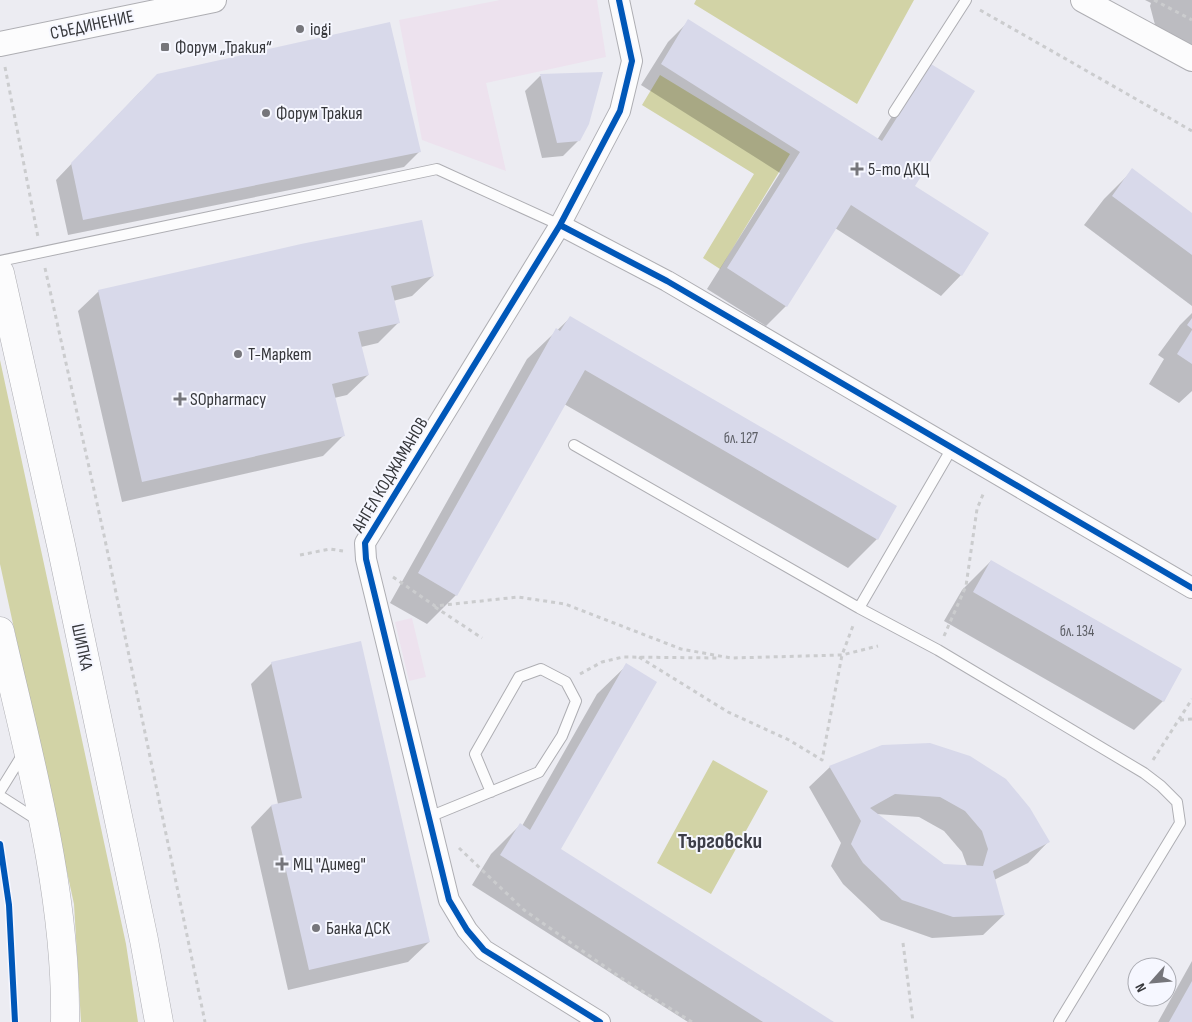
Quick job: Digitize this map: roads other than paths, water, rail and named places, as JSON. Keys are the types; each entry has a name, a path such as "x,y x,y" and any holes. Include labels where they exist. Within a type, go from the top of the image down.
{"main road":[{"name":"ШИПКА","path":"0,273 61,545 144,940 159,1022"},
{"path":"0,631 43,823 61,924 65,1022"}],"street":[{"name":"СЪЕДИНЕНИЕ","path":"2,53 214,0"},
{"name":"АНГЕЛ КОДЖАМАНОВ","path":"600,1022 484,950 467,930 449,900 366,559 365,543 560,225 620,111 632,61 619,0"},
{"path":"1083,0 1192,59"},
{"path":"560,225 667,281 1192,588"}],"lane":[{"path":"894,112 965,1"},
{"path":"0,261 437,169 560,225"},
{"path":"574,445 860,608 938,650 1144,773 1177,802 1180,823 1059,1022"},
{"path":"860,608 952,448"},
{"path":"429,817 539,772 562,736 576,701 566,682 541,669 519,677 476,754 490,792"},
{"path":"0,791 26,749"},
{"path":"0,796 43,823"}],"place":[{"name":"iogi","path":"300,29"},
{"name":"Форум „Тракия“","path":"165,47"},
{"name":"Форум Тракия","path":"266,113"},
{"name":"5-то ДКЦ","path":"857,169"},
{"name":"Т-Маркет","path":"238,354"},
{"name":"SOpharmacy","path":"180,399"},
{"name":"МЦ \"Димед\"","path":"282,864"},
{"name":"Банка ДСК","path":"316,928"}],"district":[{"name":"Търговски","path":"720,841"}]}
